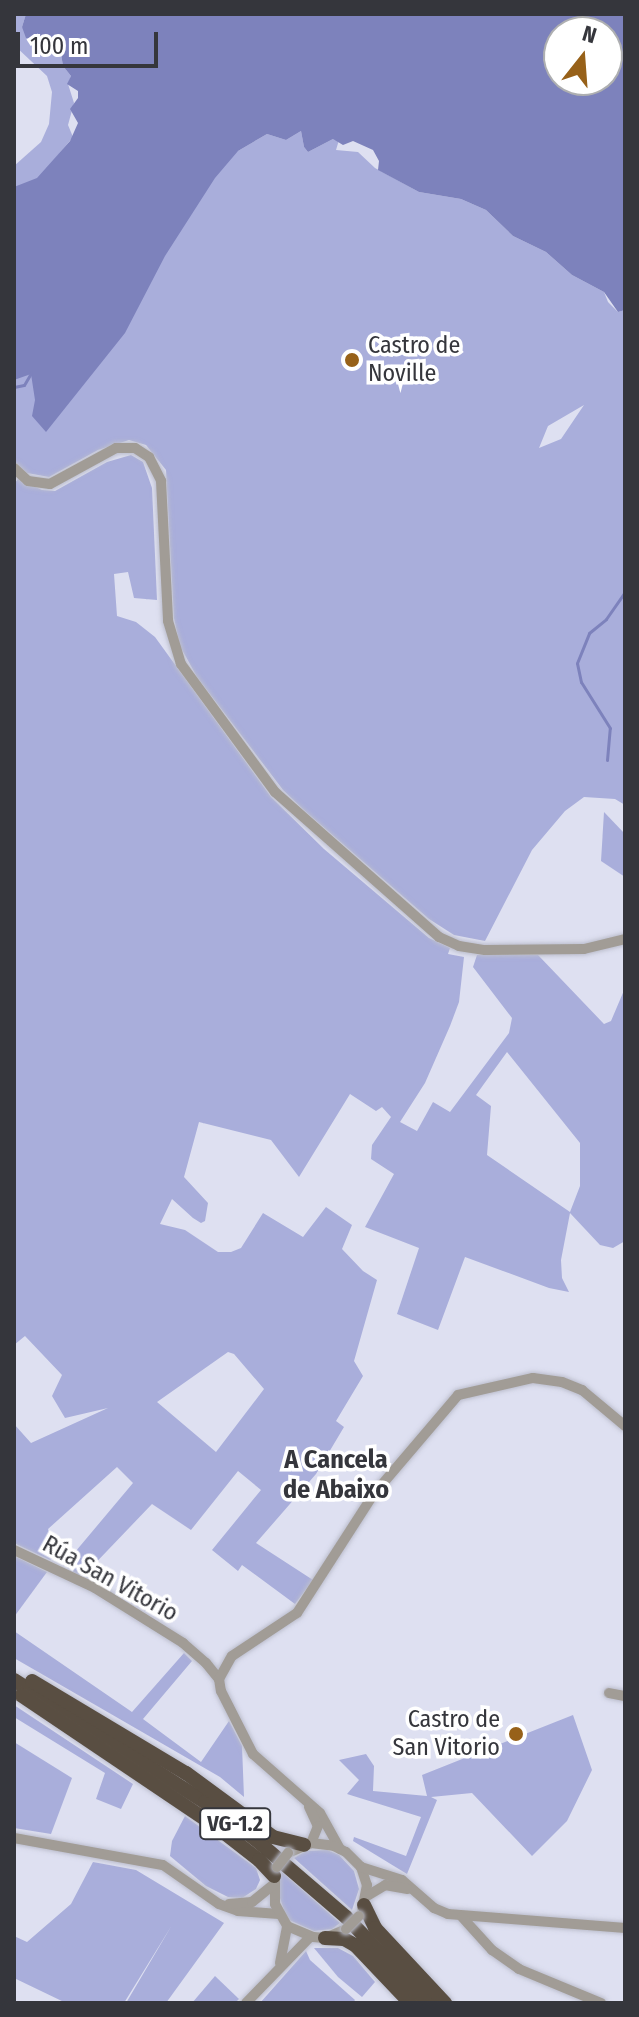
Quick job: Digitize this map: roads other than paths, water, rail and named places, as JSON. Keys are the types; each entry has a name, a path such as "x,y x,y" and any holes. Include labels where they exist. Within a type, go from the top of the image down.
{"highway":[{"path":"14,1670 186,1773 273,1837 307,1844"},
{"name":"VG-1.2","path":"14,1680 195,1795 255,1839 337,1909 428,2003"},
{"path":"14,1690 218,1828 274,1876"},
{"path":"363,1905 370,1921 445,2003"},
{"path":"318,1937 344,1939 355,1945 410,2003"}],"street":[{"path":"14,468 28,481 50,484 116,448 135,448 149,457 161,481 168,621 181,664 275,792 439,937 459,946 485,950 584,949 625,939"},
{"path":"219,1679 232,1656 297,1613 373,1495 458,1395 533,1378 562,1382 582,1390 625,1426"},
{"name":"Rúa San Vitorio","path":"14,1550 95,1588 183,1643 219,1679 221,1691 253,1754 320,1813 340,1849"},
{"path":"609,1693 625,1696"},
{"path":"219,1904 252,1902 288,1853 307,1844 318,1826 308,1805"},
{"path":"14,1838 163,1865 219,1904 238,1911 279,1914"},
{"path":"307,1844 340,1849 361,1867 402,1880 441,1912 462,1917 625,1928"},
{"path":"361,1867 363,1905"},
{"path":"274,1876 279,1914 287,1926 318,1937"},
{"path":"246,2003 318,1937 346,1929 380,1886 393,1884 417,1893"},
{"path":"462,1917 476,1936 507,1962 601,2003"},
{"path":"271,1977 284,1953 287,1926"}],"waterway":[{"path":"14,387 24,385 31,373"},
{"path":"607,760 610,728 581,682 577,663 589,633 606,619 625,592"}],"place":[{"name":"Castro de Noville","path":"352,360"},
{"name":"Castro de San Vitorio","path":"516,1734"}],"district":[{"name":"A Cancela de Abaixo","path":"336,1475"}]}
